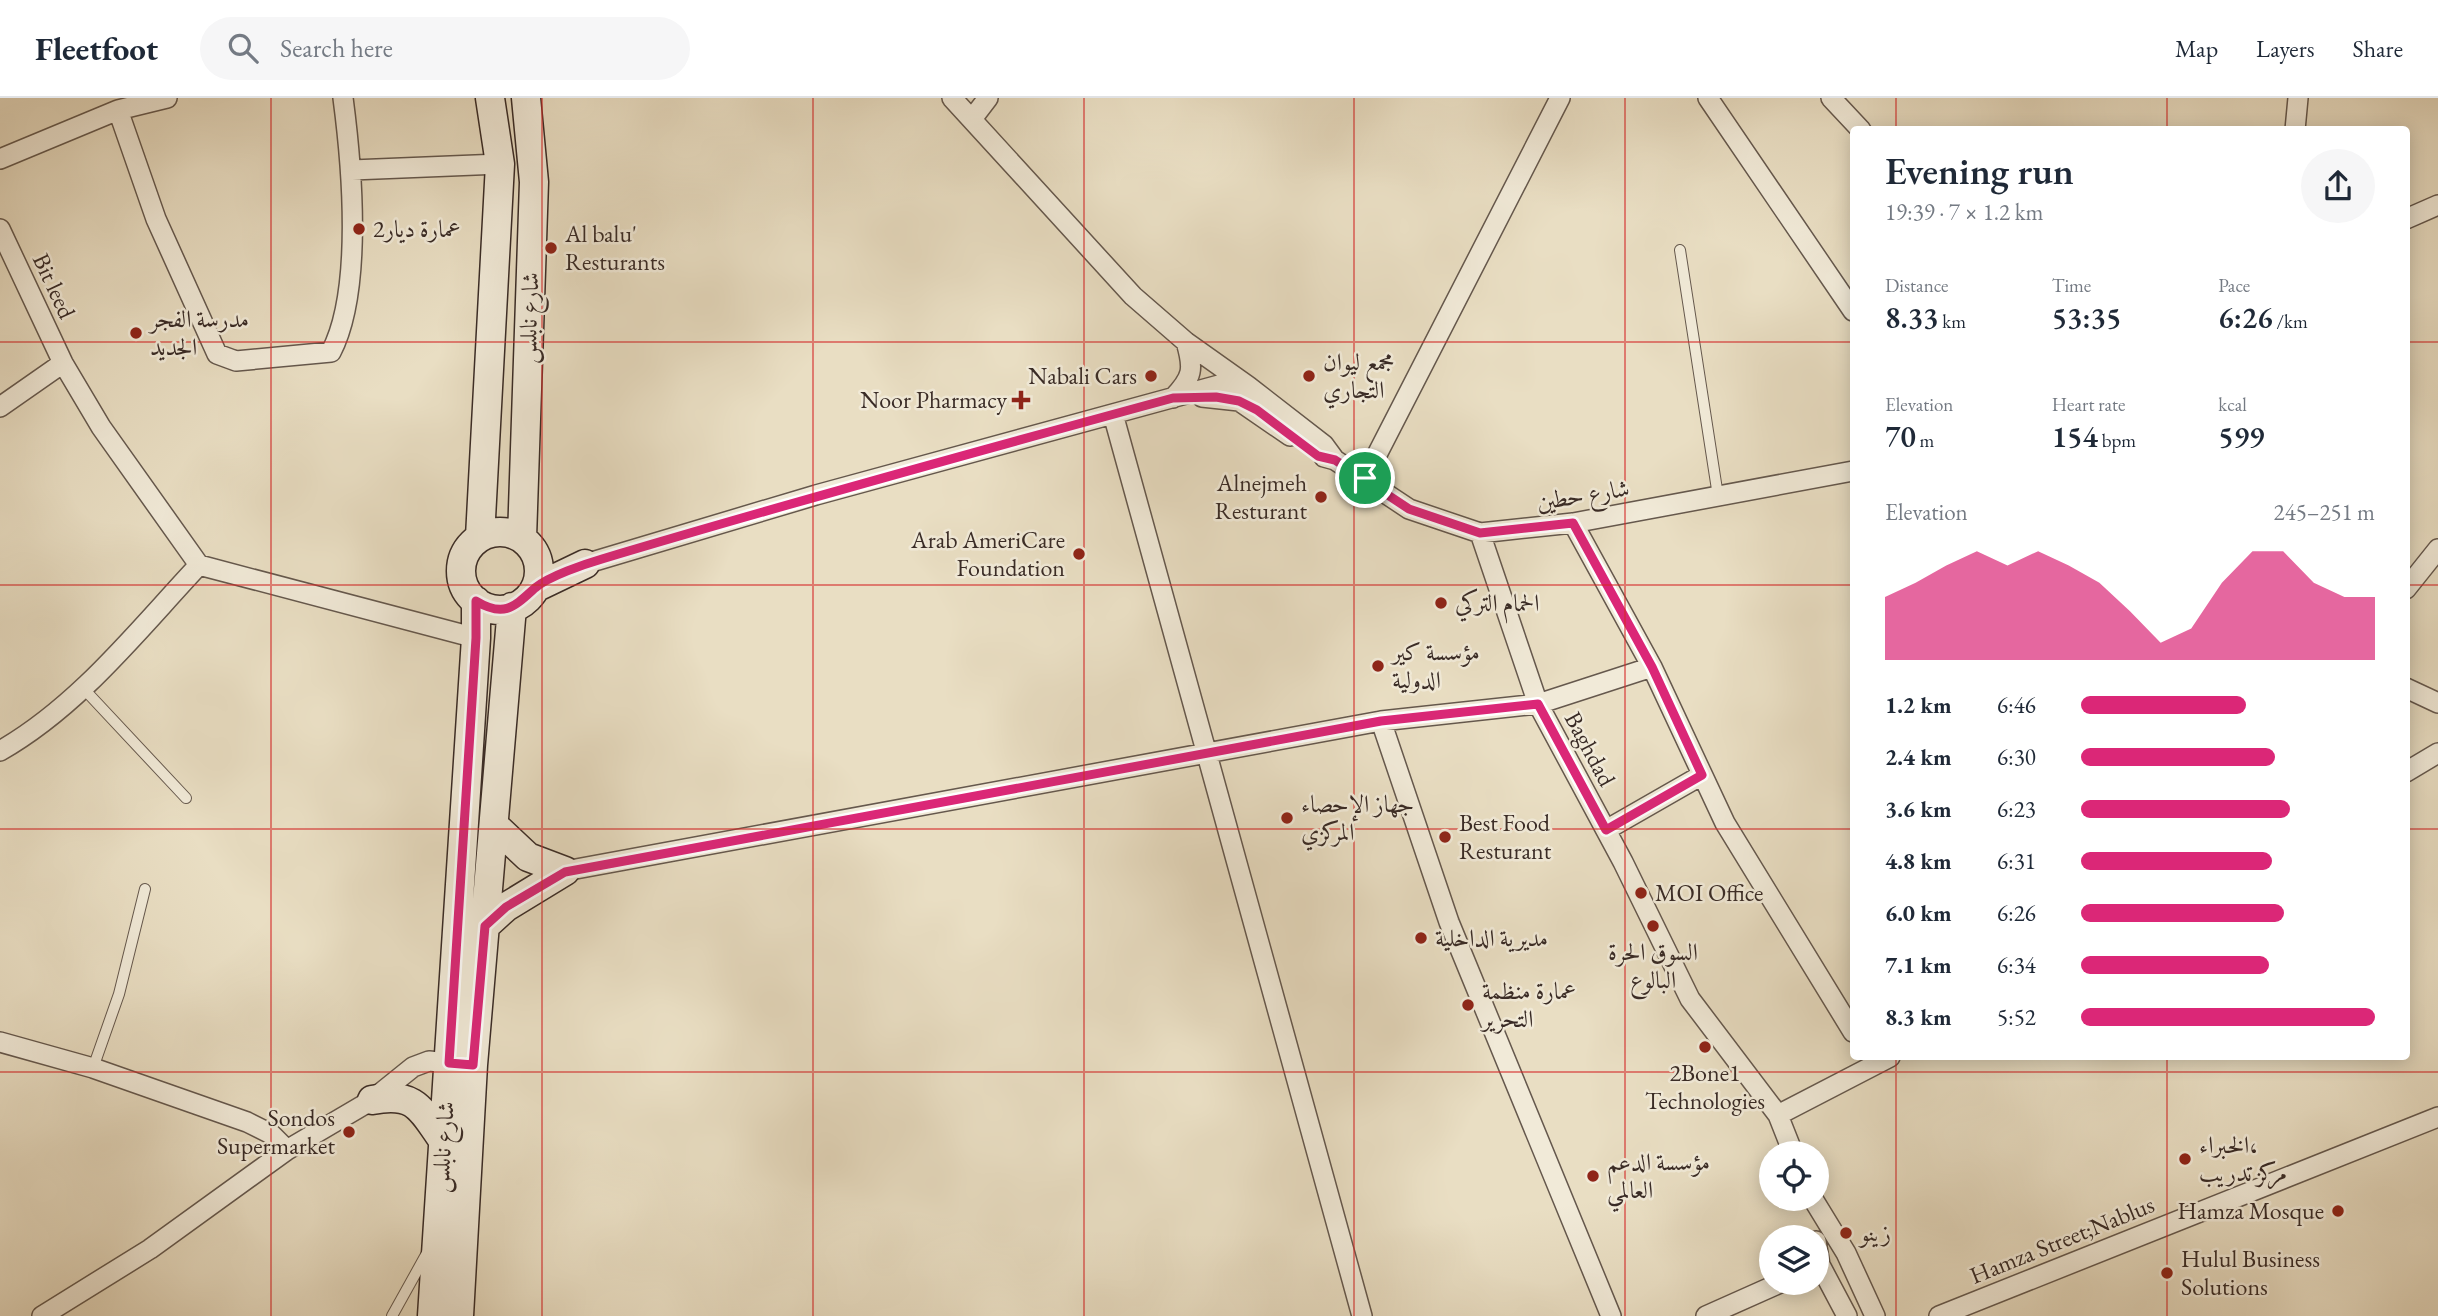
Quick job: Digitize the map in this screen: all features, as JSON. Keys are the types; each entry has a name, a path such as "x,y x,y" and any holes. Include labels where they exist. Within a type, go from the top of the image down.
{"main road":[{"name":"شارع نابلس","path":"480,537 500,164 490,98"},
{"name":"شارع نابلس","path":"526,98 534,182 528,545"},
{"path":"501,532 528,545 585,564 535,588 522,603 493,609 476,601 467,592 461,568 471,545 480,537 501,532"},
{"path":"528,545 539,569 535,588"},
{"name":"شارع نابلس","path":"459,1316 461,1064 476,601"},
{"name":"شارع نابلس","path":"432,1316 442,1139 461,1064 485,926 496,827 512,607"},
{"path":"496,827 528,857 565,872"},
{"path":"485,926 506,907 565,872"},
{"path":"372,1100 395,1096 405,1098 421,1109 442,1139"}],"street":[{"path":"0,159 118,110 167,98"},
{"path":"118,110 156,219 217,354 236,361 331,352 343,329 348,292 352,170 343,98"},
{"path":"952,98 1133,296 1186,342 1324,445 1335,460"},
{"path":"972,119 988,98"},
{"path":"1365,478 1560,98"},
{"path":"1709,98 1850,307"},
{"path":"1831,98 1857,126"},
{"path":"2295,126 2298,98"},
{"path":"352,170 500,164"},
{"path":"2410,217 2438,205"},
{"name":"Bit leed","path":"0,229 63,363 102,427 199,565"},
{"path":"1173,398 1187,383 1192,364 1186,342"},
{"path":"1214,361 1217,391"},
{"path":"0,407 63,363"},
{"path":"585,564 816,495 1113,414 1173,398 1248,386"},
{"path":"1217,391 1239,401 1318,456 1335,460"},
{"path":"1113,414 1363,1316"},
{"name":"شارع حطين","path":"1335,460 1409,509 1480,533 1573,523 1850,472"},
{"path":"1573,523 1652,667 1725,823 1850,1027"},
{"name":"Baghdad","path":"1480,533 1538,704 1606,830 1690,999 1778,1115 1788,1141"},
{"path":"2410,584 2438,549"},
{"path":"0,751 35,731 83,688 199,565 476,638"},
{"path":"565,872 1206,751 1381,721 1538,704 1652,667"},
{"path":"2410,690 2438,704"},
{"path":"1381,721 1449,922 1611,1316"},
{"path":"2410,770 2438,753"},
{"path":"1606,830 1702,775"},
{"path":"0,1042 93,1068 247,1122 271,1135 287,1150"},
{"path":"1778,1115 1878,1060"},
{"path":"42,1316 150,1249 287,1150 372,1100 413,1067 429,1061 461,1064"},
{"name":"Hamza Street;Nablus","path":"1939,1316 2438,1117"},
{"path":"1820,1211 1846,1253 1875,1316"},
{"path":"1829,1261 1846,1253"},
{"path":"1829,1285 1847,1316"},
{"path":"1706,1316 1759,1292"}],"lane":[{"path":"1680,250 1718,496"},
{"path":"83,688 186,798"},
{"path":"93,1068 119,994 145,889"},
{"path":"392,1316 437,1234"}],"place":[{"name":"عمارة ديار2","path":"359,229"},
{"name":"Al balu' Resturants","path":"551,248"},
{"name":"مدرسة الفجر الجديد","path":"136,333"},
{"name":"Nabali Cars","path":"1151,376"},
{"name":"مجمع ليوان التجاري","path":"1309,376"},
{"name":"Noor Pharmacy","path":"1021,400"},
{"name":"Alnejmeh Resturant","path":"1321,497"},
{"name":"Arab AmeriCare Foundation","path":"1079,554"},
{"name":"الحمام التركي","path":"1441,603"},
{"name":"مؤسسة كير الدولية","path":"1378,666"},
{"name":"جهاز الإحصاء المركزي","path":"1287,818"},
{"name":"Best Food Resturant","path":"1445,837"},
{"name":"MOI Office","path":"1641,893"},
{"name":"السوق الحرة البالوع","path":"1653,926"},
{"name":"مديرية الداخلية","path":"1421,938"},
{"name":"عمارة منظمة التحرير","path":"1468,1005"},
{"name":"2Bone1 Technologies","path":"1705,1047"},
{"name":"Sondos Supermarket","path":"349,1132"},
{"name":"الخبراء، مركز تدريب","path":"2185,1159"},
{"name":"مؤسسة الدعم العالمي","path":"1593,1176"},
{"name":"Hamza Mosque","path":"2338,1211"},
{"name":"زينو","path":"1846,1233"},
{"name":"Hulul Business Solutions","path":"2167,1273"}],"route":[{"path":"1216,397 1239,401 1257,410 1318,456 1335,460 1365,478 1409,509 1480,533 1573,523 1652,667 1702,775 1606,830 1538,704 1381,721 1206,751 565,872 506,907 485,926 473,1065 449,1063 476,638 476,601 493,609 503,610 522,603 535,588 585,564 816,495 1173,398 1216,397"}]}
